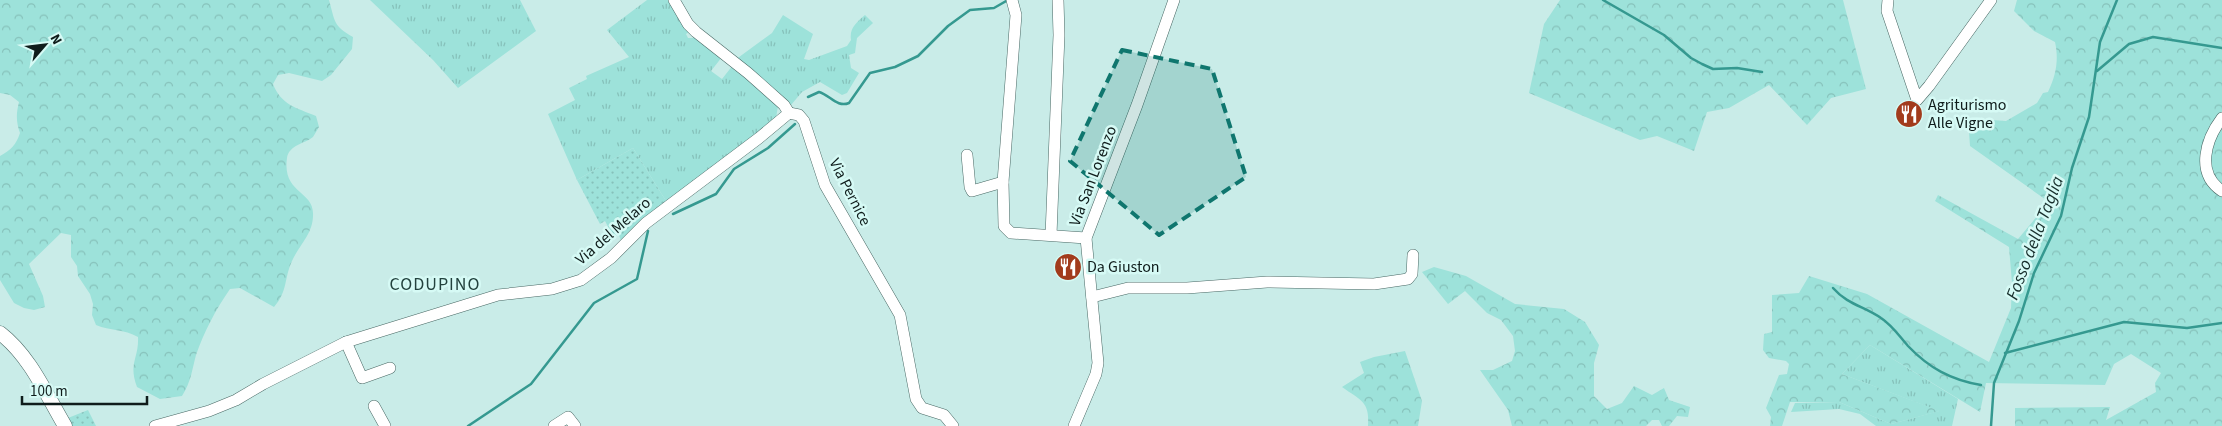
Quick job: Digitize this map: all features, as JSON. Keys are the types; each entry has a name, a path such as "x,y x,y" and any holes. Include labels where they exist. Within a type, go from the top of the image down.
{"main road":[{"path":"0,333 29,364 65,426"},
{"path":"0,346 18,361 46,395"}],"street":[{"name":"Via Pernice","path":"674,0 688,24 696,32 748,73 791,113 799,115 804,121 825,185 900,315 916,400 922,408 944,415 952,426"},
{"path":"1012,0 1016,15 1003,182 1004,226 1011,233 1086,238"},
{"path":"1051,235 1059,35 1058,0"},
{"name":"Via San Lorenzo","path":"1074,426 1096,374 1098,363 1086,238 1137,105 1174,0"},
{"path":"1888,0 1887,11 1917,100 1930,86 1991,0"},
{"name":"Via del Melaro","path":"155,426 209,411 236,400 263,384 346,342 498,295 552,290 581,280 611,258 646,223 791,113"},
{"path":"2222,118 2214,129 2205,156 2210,178 2222,191"},
{"path":"967,156 972,191 1003,182"},
{"path":"1092,297 1128,288 1187,288 1267,282 1374,284 1408,279 1412,274 1413,255"},
{"path":"346,342 362,378 390,368"},
{"path":"374,406 385,426"},
{"path":"554,426 568,416 575,426"}],"highlighted area":[{"path":"1122,50 1212,69 1246,177 1159,235 1070,161"}],"green space":[{"path":"0,0 329,0 338,26 353,37 352,49 331,75 322,81 289,73 278,75 273,84 280,97 290,105 316,116 319,127 313,137 297,145 291,150 287,158 289,178 312,206 313,220 311,227 292,261 284,290 274,307 240,288 230,289 215,313 203,338 182,396 160,399 137,387 134,379 134,366 138,337 96,325 92,315 93,304 90,294 78,276 77,266 71,257 71,235 61,233 29,264 43,296 45,307 34,310 14,303 0,280 0,156 13,147 20,133 17,118 19,102 10,95 0,93"},
{"path":"370,0 520,0 536,31 458,88 433,60"},
{"path":"647,0 671,0 689,32 686,34 688,38 698,38 722,57 711,71 722,79 733,65 735,71 738,70 778,106 776,118 708,172 666,201 633,148 577,180 548,114 575,100 569,88 587,79 586,76 629,57 607,30"},
{"path":"1560,0 1843,0 1866,89 1831,98 1807,125 1769,85 1729,108 1707,112 1694,151 1657,136 1640,140 1529,93 1544,24"},
{"path":"2017,0 2222,0 2222,426 2015,426 2015,408 2110,407 2106,420 2156,392 2155,383 2161,373 2131,354 2114,364 2105,385 1986,383 1980,412 1870,345 1842,374 1940,411 1891,424 1839,402 1790,402 1782,426 1770,426 1771,417 1766,408 1779,375 1787,374 1789,364 1786,361 1769,358 1763,350 1764,334 1772,332 1772,295 1799,293 1809,276 1867,294 1989,362 2011,308 2012,283 2009,247 1935,201 1938,195 2018,239 2049,202 1970,146 1969,132 1979,119 2006,121 2037,103 2043,93 2048,92 2053,80 2057,61 2055,42 2034,31 2014,11"},
{"path":"783,15 813,34 804,59 809,60 847,46 851,40 852,29 865,15 873,23 857,38 855,53 849,55 851,68 859,73 847,93 842,95 820,82 802,92 791,105 735,60 772,33"},
{"path":"633,148 666,201 621,241 619,235 613,236 605,221 600,224 577,180"},
{"path":"1434,267 1466,276 1515,304 1564,309 1585,322 1599,345 1594,363 1594,396 1607,409 1622,403 1634,386 1652,395 1664,388 1669,400 1690,407 1688,417 1677,416 1669,426 1662,426 1659,420 1652,420 1646,426 1512,426 1508,410 1480,370 1493,370 1512,361 1515,351 1513,336 1501,320 1487,313 1465,291 1448,304 1422,272"},
{"path":"1870,345 1958,399 1952,426 1876,426 1860,414 1839,409 1791,412 1795,403 1839,402 1891,424 1939,411 1842,374"},
{"path":"1405,351 1422,401 1418,426 1368,426 1365,406 1359,398 1342,387 1364,373 1360,362 1374,357"},
{"path":"88,410 96,426 71,426 68,418"}],"waterway":[{"path":"808,97 819,92 837,103 849,103 870,73 895,67 918,56 948,26 970,10 994,8 1008,0"},
{"path":"1603,0 1664,35 1691,58 1713,69 1737,68 1762,72"},
{"name":"Fosso della Taglia","path":"1991,426 1994,383 2019,321 2034,273 2061,216 2072,168 2089,117 2100,42 2117,0"},
{"path":"2097,71 2129,44 2153,37 2222,48"},
{"path":"673,214 716,194 734,169 768,148 795,124"},
{"path":"468,426 531,384 594,303 637,279 648,231"},
{"path":"1833,288 1850,302 1885,321 1916,354 1932,367 1960,380 1981,385"},
{"path":"2005,353 2124,322 2187,328 2222,323"}],"place":[{"name":"Agriturismo Alle Vigne","path":"1909,114"},
{"name":"Da Giuston","path":"1068,267"}],"district":[{"name":"CODUPINO","path":"435,284"}]}
